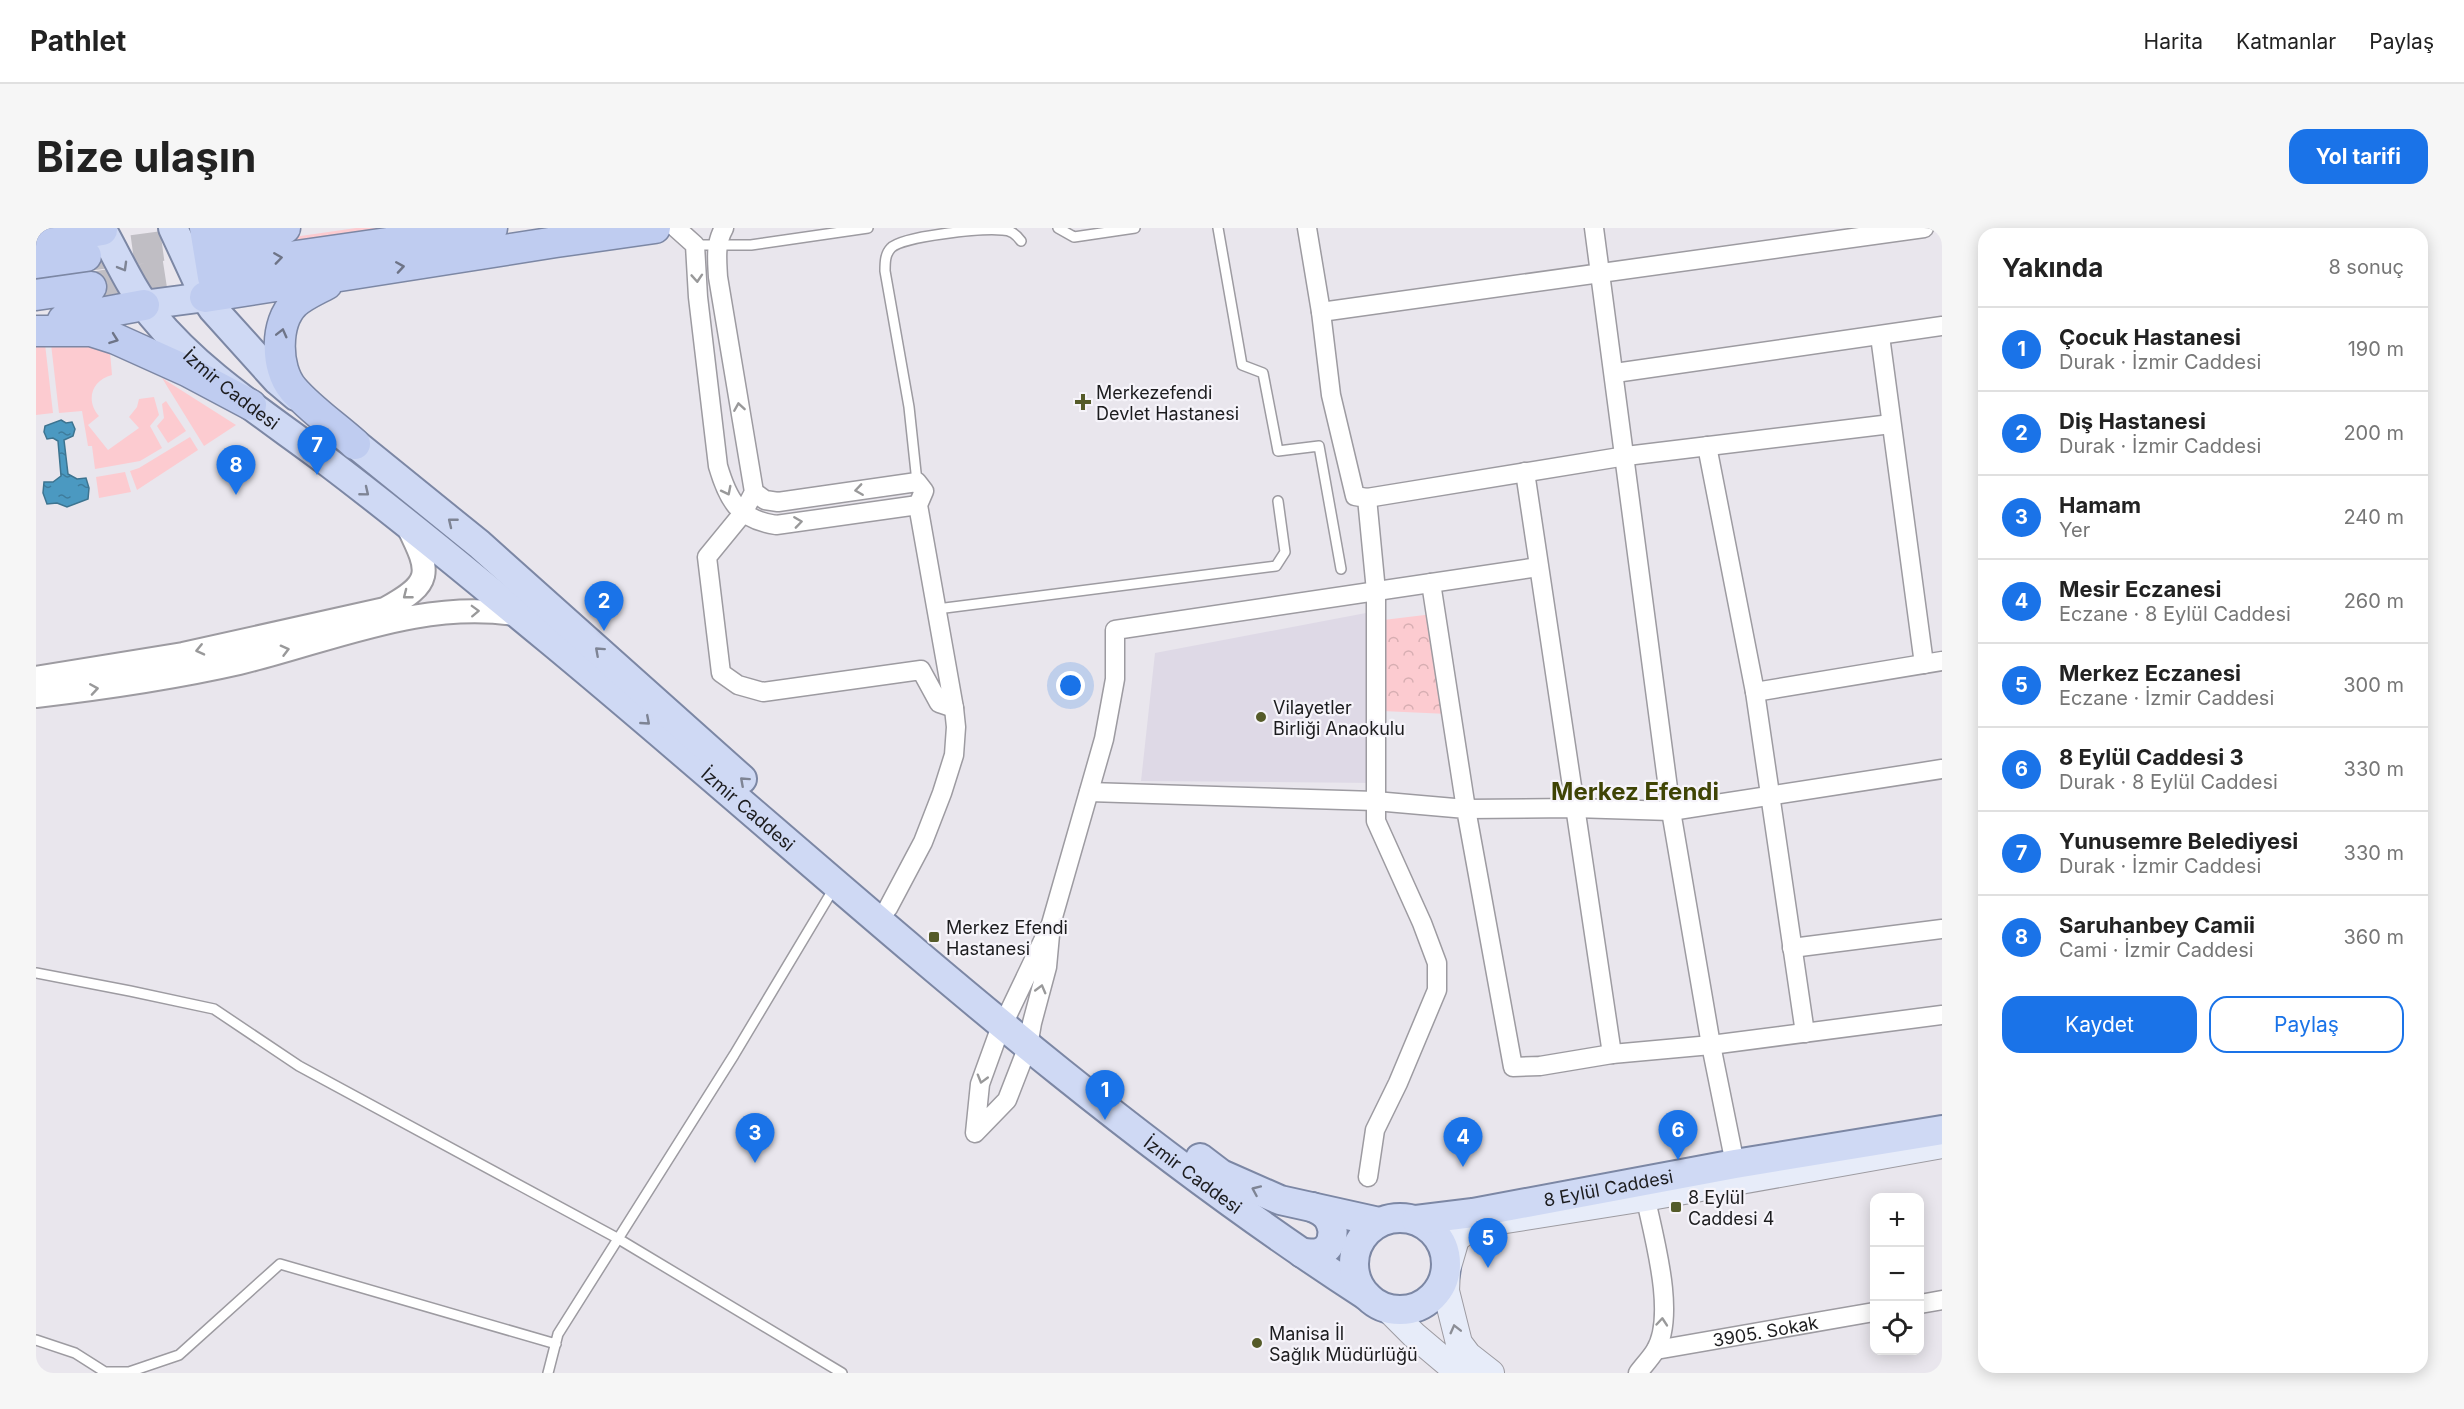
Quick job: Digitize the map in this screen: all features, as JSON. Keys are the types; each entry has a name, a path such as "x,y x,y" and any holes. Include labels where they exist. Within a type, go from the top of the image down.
{"highway":[{"path":"36,241 105,228"},
{"path":"214,244 285,228"},
{"path":"214,244 492,228"},
{"path":"214,244 213,277 218,288 217,296 655,228"},
{"path":"36,263 86,256"},
{"path":"342,277 305,296 293,305 284,325 279,346 281,367 292,388 355,444"},
{"path":"36,295 91,287"},
{"path":"36,325 144,305"},
{"path":"36,331 91,331 116,339 187,371 252,405"}],"main road":[{"name":"İzmir Caddesi","path":"105,228 144,305 193,360 520,615 608,688 835,885 883,914"},
{"name":"İzmir Caddesi","path":"173,228 217,296 240,341 277,380 479,544 883,914 1029,1040 1221,1196 1377,1302 1459,1373"},
{"path":"144,305 217,296"},
{"name":"İzmir Caddesi","path":"1029,1040 1221,1174 1280,1200 1379,1222"},
{"name":"8 Eylül Caddesi","path":"1416,1220 1644,1190 1735,1164 1942,1130"},
{"path":"1491,1373 1468,1354 1459,1343 1446,1291 1447,1270 1445,1249 1438,1237 1429,1227 1416,1220 1404,1218 1379,1222 1363,1237 1354,1256 1354,1271 1358,1285 1377,1302 1401,1311 1428,1302 1438,1291 1447,1270 1456,1239 1474,1224 1644,1190 1942,1145"},
{"path":"1302,1253 1318,1254 1329,1247 1333,1235 1331,1222 1312,1206"}],"street":[{"path":"676,228 694,245 717,466 726,492 742,513 758,522 776,525 918,505"},
{"path":"724,228 717,246 718,277 754,492 742,513 707,557 721,673 738,685 763,692 921,670 939,703 954,708"},
{"path":"1307,228 1321,312 1331,395 1355,496 1367,498 1626,456 1891,424"},
{"path":"1594,228 1626,456 1671,811 1711,1045 1735,1164"},
{"path":"1321,312 1924,228"},
{"path":"1615,373 1942,326"},
{"path":"1755,692 1933,663 1891,424 1880,336"},
{"path":"1707,446 1755,692 1805,1033"},
{"path":"1525,472 1612,1054"},
{"path":"754,492 765,500 778,502 917,482 924,491 918,505 954,708 956,727 954,754 923,842 883,914"},
{"path":"1367,498 1377,591 1376,821 1437,963 1437,990 1398,1083 1375,1130 1368,1177"},
{"path":"36,678 183,654 386,609 410,595 422,580 425,564 407,526"},
{"path":"1051,924 1047,967 1029,1040 1006,1100 975,1133 980,1084 1005,1019 1051,924 1104,739 1115,679 1117,645 1115,630 1538,567"},
{"path":"1431,583 1466,809 1512,1067 1540,1066 1612,1054 1711,1045 1942,1015"},
{"path":"36,696 91,689 238,663 423,614 492,610 520,615"},
{"path":"1089,792 1375,801 1466,809 1574,808 1671,811 1942,768"},
{"path":"1792,948 1942,929"},
{"path":"1638,1373 1656,1350 1664,1325 1662,1279 1644,1190"},
{"path":"1924,1303 1942,1300"},
{"name":"3905. Sokak","path":"1656,1350 1870,1313"}],"lane":[{"path":"694,245 751,245 868,228"},
{"path":"1058,228 1074,237 1135,228"},
{"path":"1218,228 1242,365 1263,373 1278,452 1319,447 1341,569"},
{"path":"917,482 909,407 885,259 891,248 901,241 926,236 1003,230 1015,233 1021,241"},
{"path":"937,609 1276,566 1284,552 1278,501"},
{"path":"548,1373 558,1334 734,1055 835,885"},
{"path":"36,974 214,1009 299,1066 617,1238 842,1373"},
{"path":"36,1340 75,1353 105,1371 129,1371 178,1355 280,1264 556,1344"}],"shaded area":[{"name":"Vilayetler Birliği Anaokulu","path":"1366,613 1377,783 1141,781 1155,653"}],"green space":[{"path":"356,228 425,228 218,258 217,248"},
{"path":"45,344 53,413 36,415 36,346"},
{"path":"51,344 90,344 110,352 112,375 95,386 92,404 99,416 88,425 108,450 139,428 129,417 137,407 139,399 154,397 159,415 150,426 162,448 140,461 95,469 92,446 88,446 82,411 59,413"},
{"path":"162,378 236,425 204,446"},
{"path":"166,401 186,431 168,443 157,426 164,418 162,404"},
{"path":"190,437 198,450 137,490 130,471 139,468"},
{"path":"125,472 131,492 99,498 96,477"},
{"path":"1433,614 1448,714 1382,711 1375,621"}],"water":[{"path":"61,420 66,423 72,422 75,429 73,436 64,440 68,474 77,479 86,478 89,488 88,499 67,507 57,503 47,504 43,493 44,482 53,482 61,476 58,441 53,438 47,439 44,432 45,426"}],"tunnel":[{"path":"88,256 207,240"},
{"path":"91,287 219,267"}],"place":[{"name":"Merkezefendi Devlet Hastanesi","path":"1083,402"},
{"name":"Yunusemre Belediyesi","path":"317,475"},
{"name":"Saruhanbey Camii","path":"236,495"},
{"name":"Diş Hastanesi","path":"604,631"},
{"name":"Vilayetler Birliği Anaokulu","path":"1261,717"},
{"name":"Merkez Efendi Hastanesi","path":"934,937"},
{"name":"Çocuk Hastanesi","path":"1105,1120"},
{"name":"8 Eylül Caddesi 3","path":"1678,1160"},
{"name":"Hamam","path":"755,1163"},
{"name":"Mesir Eczanesi","path":"1463,1167"},
{"name":"8 Eylül Caddesi 4","path":"1676,1207"},
{"name":"Merkez Eczanesi","path":"1488,1268"},
{"name":"Manisa İl Sağlık Müdürlüğü","path":"1257,1343"}],"district":[{"name":"Merkez Efendi","path":"1635,791"}]}
